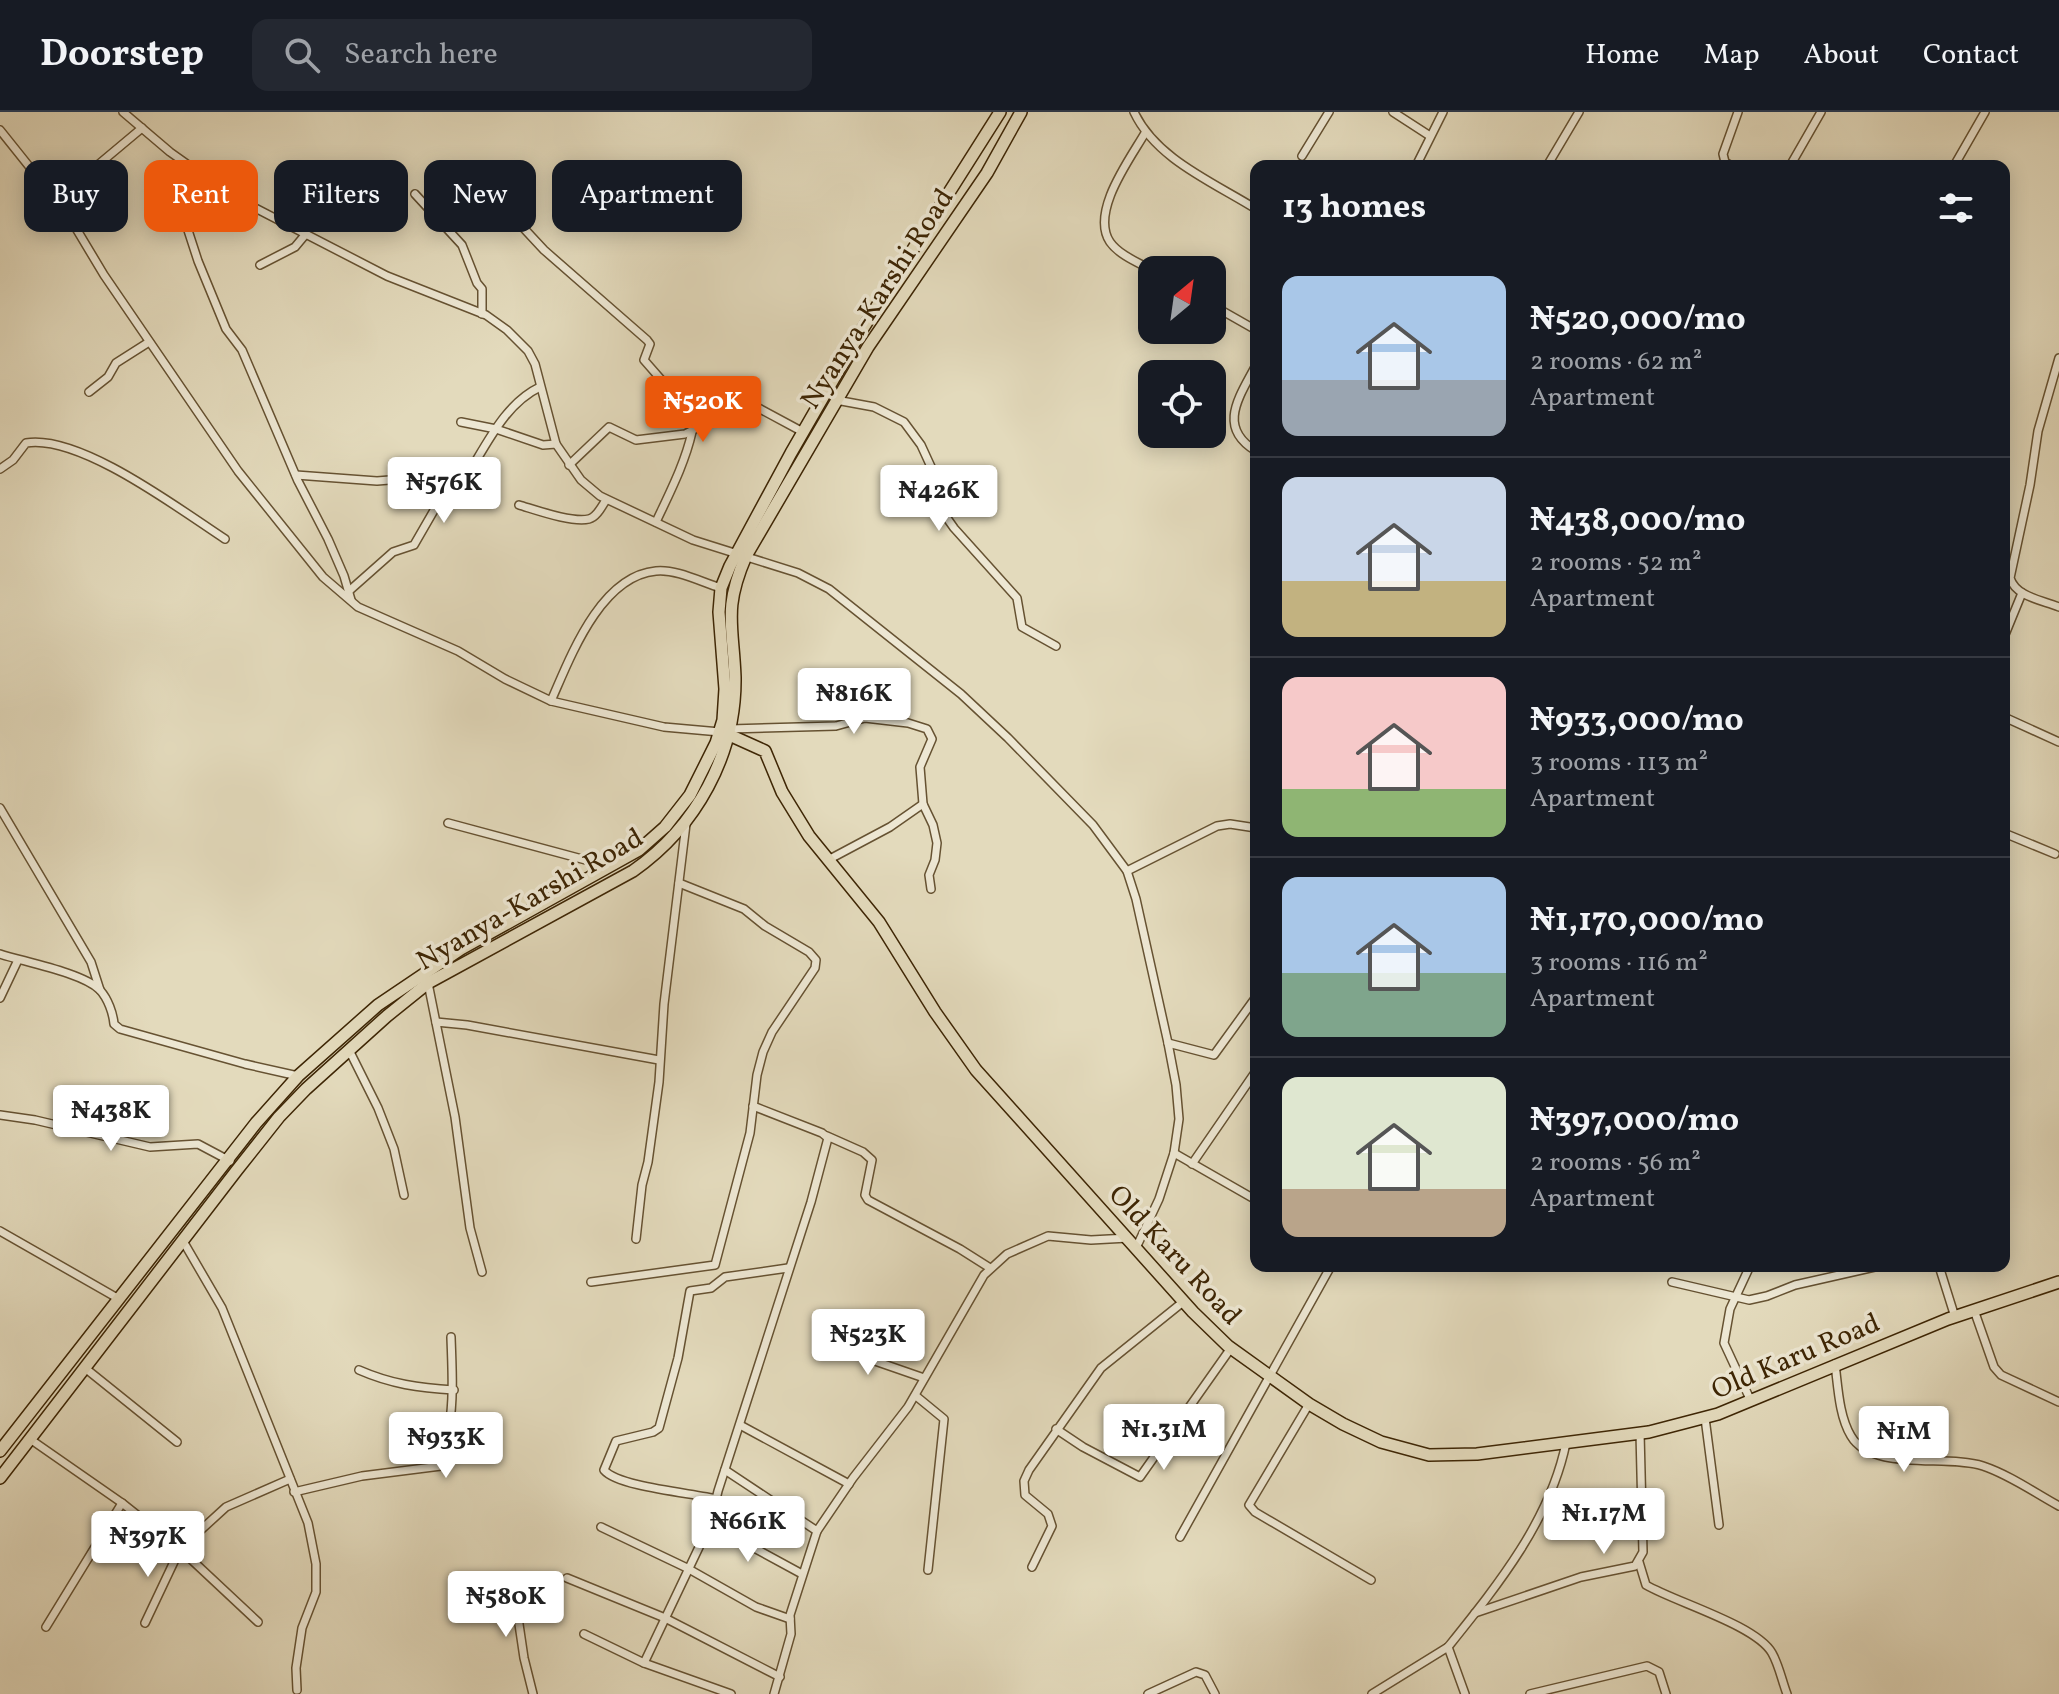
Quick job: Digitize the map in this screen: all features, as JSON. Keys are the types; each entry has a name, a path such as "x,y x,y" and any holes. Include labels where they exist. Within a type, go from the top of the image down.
{"main road":[{"name":"Nyanya-Karshi Road","path":"0,1478 279,1117 349,1050 428,983 633,871 654,856 686,822 700,802 723,755 735,680 730,610 741,555 803,432 860,333 1000,112"},
{"name":"Nyanya-Karshi Road","path":"0,1451 282,1091 366,1014 418,975 639,850 678,811 727,732 720,638 721,588 924,262 994,162 1021,112"},
{"name":"Old Karu Road","path":"727,732 765,751 782,792 809,836 879,922 935,1012 976,1070 1183,1302 1231,1348 1268,1376 1343,1424 1381,1442 1429,1455 1459,1455 1640,1433 1705,1418 1955,1317 2059,1282"}],"street":[{"path":"123,112 183,160"},
{"path":"1134,112 1145,133 1170,156 1250,205"},
{"path":"1302,156 1329,112"},
{"path":"1393,112 1430,136"},
{"path":"1419,160 1443,112"},
{"path":"1551,160 1579,112"},
{"path":"1724,160 1723,154 1738,112"},
{"path":"1793,160 1821,112"},
{"path":"1957,160 1985,112"},
{"path":"104,160 142,128"},
{"path":"0,130 24,160"},
{"path":"1138,261 1111,243 1105,227 1107,205 1116,181 1145,133"},
{"path":"415,194 424,203"},
{"path":"258,210 387,276 482,314 507,330 528,351 535,364 556,444 581,480 606,500 693,540 798,573 829,589 961,694 1093,825 1127,871 1176,1085 1179,1119 1174,1153 1159,1199 1136,1248"},
{"path":"77,232 149,342 256,494 323,577 358,607 458,651 505,679 551,701 664,727 727,732 836,726 865,718 922,726 930,732 932,739 920,767 923,804 937,843 929,875 931,889"},
{"path":"189,232 226,329 242,350 296,475 328,539 351,601"},
{"path":"450,232 462,245 482,289 482,314"},
{"path":"527,232 647,340 650,344 644,360 665,384 694,403 708,424"},
{"path":"260,265 295,247 305,235"},
{"path":"1226,313 1250,327"},
{"path":"89,392 108,377 116,363 149,342"},
{"path":"2059,358 2038,431 2010,578 2013,587 2022,593 2059,607"},
{"path":"1250,377 1235,408 1233,422 1237,435 1250,446"},
{"path":"296,475 377,481 402,479 452,494 461,485 496,429 524,395 540,387"},
{"path":"836,400 874,407 904,422 921,445 932,469 942,511 1017,598 1022,627 1056,646"},
{"path":"569,465 609,427 636,440 692,432 751,404 803,432"},
{"path":"461,422 496,429 532,443 556,444"},
{"path":"656,522 686,457 692,432"},
{"path":"0,469 13,460 26,443 41,441 67,447 109,466 225,539"},
{"path":"349,591 393,552 418,542 444,493"},
{"path":"519,505 586,519 594,516 606,500"},
{"path":"551,701 584,629 607,598 635,578 653,571 668,571 721,588"},
{"path":"2010,622 2022,593"},
{"path":"2010,720 2059,742"},
{"path":"828,860 890,827 923,804"},
{"path":"0,808 91,962 100,990 113,1014 114,1024 120,1029 298,1076"},
{"path":"636,1239 659,1082 686,822"},
{"path":"448,823 610,866"},
{"path":"1127,871 1217,826 1230,824 1250,827"},
{"path":"2010,835 2055,854"},
{"path":"591,1282 715,1266 750,1133 763,1052 772,1032 815,968 816,960 809,952 765,926 744,909 679,883"},
{"path":"0,954 84,980 100,990"},
{"path":"0,998 18,960"},
{"path":"428,983 455,1117 470,1228 482,1272"},
{"path":"1168,1043 1214,1055 1250,1005"},
{"path":"436,1022 659,1060"},
{"path":"349,1050 390,1138 404,1195"},
{"path":"1192,1164 1250,1080"},
{"path":"753,1106 863,1152 872,1160 865,1195 868,1200 990,1268"},
{"path":"0,1115 35,1120 150,1147 198,1144 228,1159 237,1170"},
{"path":"644,1663 710,1524 811,1202 827,1136"},
{"path":"1174,1153 1250,1197"},
{"path":"0,1231 119,1299"},
{"path":"774,1694 791,1634 790,1619 817,1531 916,1396 990,1268 1007,1254 1048,1236 1091,1240 1128,1238"},
{"path":"183,1241 222,1308 308,1523 316,1564 316,1592 302,1628 296,1668 297,1690"},
{"path":"717,1499 651,1488 610,1476 604,1470 616,1441 659,1428 678,1358 690,1291 711,1288 725,1277 788,1268"},
{"path":"1180,1537 1328,1272"},
{"path":"1747,1272 1724,1331 1724,1343 1750,1399"},
{"path":"1672,1282 1736,1297 1759,1298 1795,1285 1852,1272"},
{"path":"1941,1272 1955,1317"},
{"path":"1032,1567 1052,1526 1048,1514 1025,1495 1024,1481 1056,1429 1101,1368 1183,1302"},
{"path":"1974,1310 1994,1367 2001,1375 2059,1402"},
{"path":"294,1492 362,1476 441,1466 454,1390 451,1337"},
{"path":"823,1343 924,1378"},
{"path":"1056,1429 1140,1477 1231,1348"},
{"path":"1835,1364 1840,1403 1849,1434 1866,1451 1882,1456 1983,1466 2059,1506"},
{"path":"85,1368 177,1442"},
{"path":"359,1370 385,1382 407,1387 454,1390"},
{"path":"916,1396 944,1419 928,1570"},
{"path":"1309,1404 1249,1505 1255,1512 1371,1580"},
{"path":"1705,1418 1719,1525"},
{"path":"740,1425 849,1484"},
{"path":"1475,1613 1581,1577 1635,1566 1639,1562 1643,1552 1640,1433"},
{"path":"30,1439 122,1503 180,1549 258,1622"},
{"path":"1372,1694 1448,1647 1497,1586 1548,1499 1561,1468 1566,1443"},
{"path":"725,1470 817,1531"},
{"path":"145,1623 180,1549 226,1507 290,1479"},
{"path":"46,1627 122,1503"},
{"path":"710,1524 802,1574"},
{"path":"601,1527 687,1568 756,1607 790,1619"},
{"path":"1639,1562 1646,1585 1706,1611 1764,1643 1771,1652 1787,1694"},
{"path":"512,1577 524,1658 533,1694"},
{"path":"567,1578 665,1618 780,1677"},
{"path":"584,1634 644,1663 731,1694"},
{"path":"1448,1647 1465,1694"},
{"path":"1530,1694 1647,1666 1659,1672 1666,1694"},
{"path":"1148,1694 1196,1672 1205,1675 1215,1694"},
{"path":"1566,1684 1569,1694"}]}
